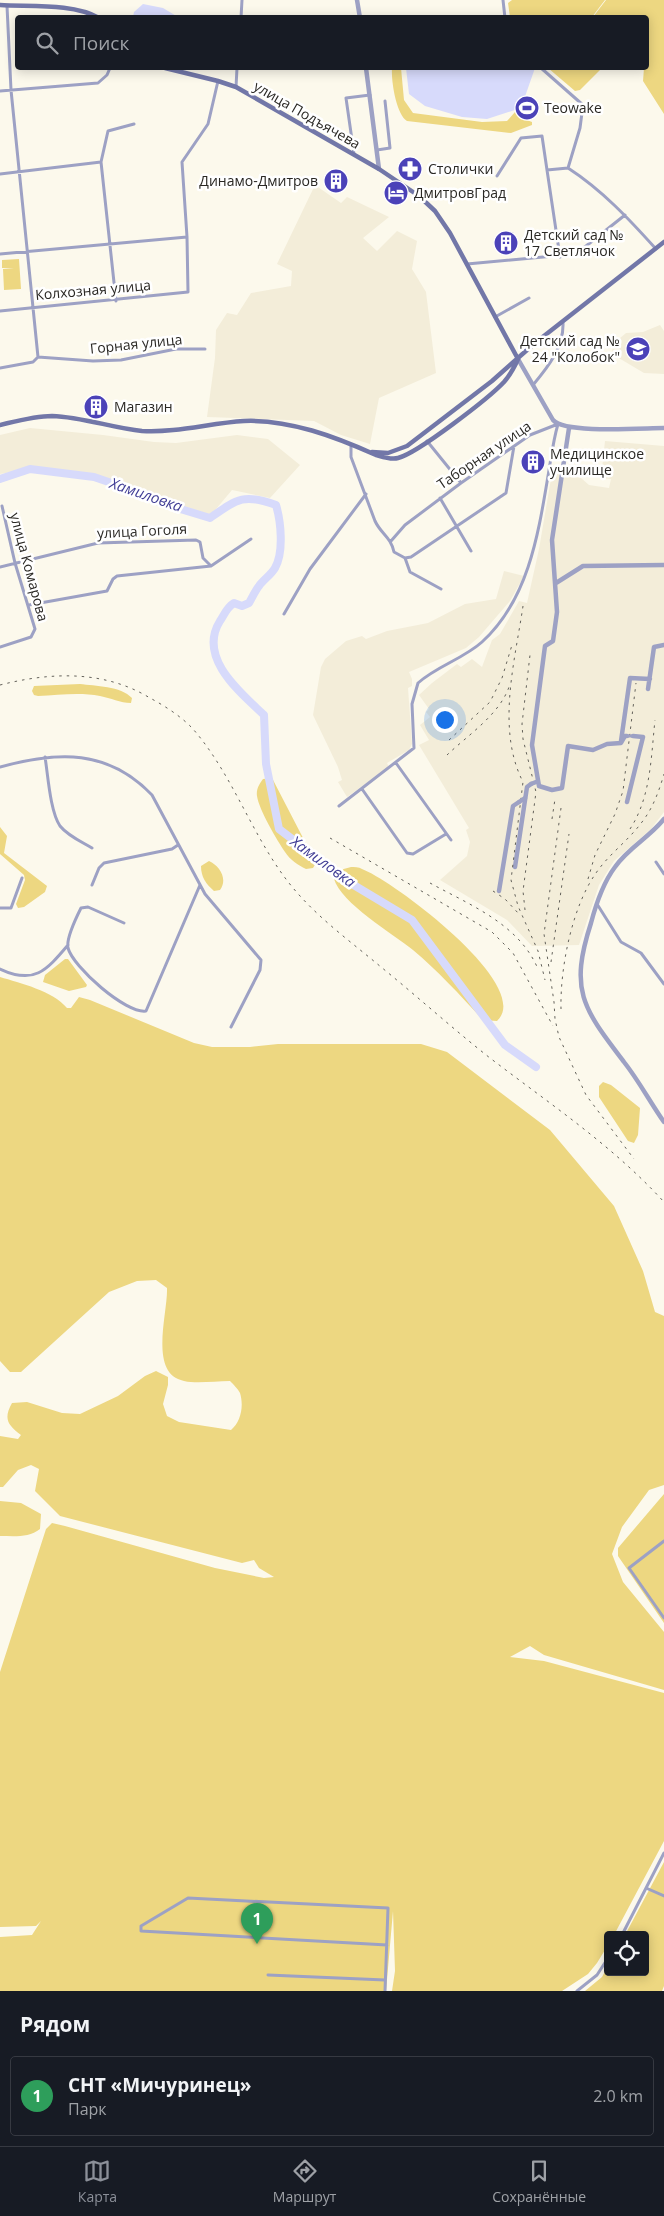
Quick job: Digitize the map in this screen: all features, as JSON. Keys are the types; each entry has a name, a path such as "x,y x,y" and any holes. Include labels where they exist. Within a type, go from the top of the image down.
{"main road":[{"path":"0,5 6,3 61,8 94,15"},
{"name":"улица Подъячева","path":"173,70 236,87 354,154 419,196 435,211 467,264 518,359"},
{"path":"366,451 388,453 407,446 664,242"},
{"path":"0,425 53,416 126,429 157,431 185,430 230,423 260,422 308,430 386,458 399,458 427,441 485,399 514,370 518,359"}],"street":[{"path":"241,15 242,0"},
{"path":"357,0 360,15"},
{"path":"503,0 505,15"},
{"path":"0,368 33,362 38,357 12,90 6,3"},
{"path":"0,90 98,83 109,70"},
{"path":"236,87 238,70"},
{"path":"366,70 379,169"},
{"path":"543,70 583,105 580,128 568,168"},
{"path":"0,254 187,237 182,162 208,124 218,81"},
{"path":"354,154 346,98 370,95"},
{"path":"377,150 390,148 385,102"},
{"path":"116,300 102,162 108,131 134,124"},
{"path":"497,176 520,138 542,136 560,257"},
{"path":"0,174 102,162"},
{"path":"547,170 568,168 588,181 625,215 656,249"},
{"path":"467,264 560,257 576,254 625,215"},
{"name":"Колхозная улица","path":"0,311 188,292 187,237"},
{"path":"494,317 529,298"},
{"path":"533,385 558,350 564,333 563,323"},
{"name":"Горная улица","path":"38,357 93,361 121,360 176,350 205,349"},
{"path":"518,359 550,414 558,424 569,428 664,428"},
{"path":"339,806 414,748 412,704 418,683 473,650 500,621 518,596 528,568 542,511 558,424"},
{"name":"Таборная улица","path":"391,541 405,525 440,498 530,434 558,424"},
{"path":"569,428 552,540 557,612 553,641 545,646 532,745 535,782 539,786 552,790 562,788 568,746 593,750 606,744 620,743"},
{"path":"427,441 461,483"},
{"path":"351,445 351,457 379,529 391,541 394,552 405,558 411,557 506,493 514,446"},
{"path":"284,614 310,569 366,493"},
{"path":"440,498 471,551"},
{"name":"улица Комарова","path":"0,647 31,637 34,634 29,605 15,563 2,506"},
{"path":"29,605 107,591 113,579 117,576 211,566 251,538"},
{"name":"улица Гоголя","path":"0,567 98,543 196,540 200,542 203,558 211,566"},
{"path":"405,558 410,572 441,589"},
{"path":"556,583 583,566 664,565"},
{"path":"648,689 654,646 664,645"},
{"path":"620,743 630,678 650,680"},
{"path":"620,743 625,736 643,737 627,802"},
{"path":"0,767 45,757 93,759 106,762 123,772 152,795 200,885 216,908 261,960 260,970 231,1027"},
{"path":"45,757 60,826 73,837 92,848"},
{"path":"396,763 451,840"},
{"path":"514,867 526,786 535,782"},
{"path":"362,789 407,853 412,854 446,834"},
{"path":"499,892 513,806 525,798"},
{"path":"664,819 616,865 597,904 586,937 580,965 582,990 596,1026 637,1080 664,1122"},
{"path":"92,885 99,868 104,863 172,849 178,845"},
{"path":"656,862 664,874"},
{"path":"0,908 11,908 22,878"},
{"path":"68,945 81,967 101,987 131,1007 146,1010 200,885"},
{"path":"597,904 621,942 641,953 664,984"},
{"path":"0,969 24,978 33,976 54,961 68,945 78,914 84,907 124,923"},
{"path":"663,1615 629,1568 664,1541"},
{"path":"624,1931 664,1853"},
{"path":"646,1888 664,1896"},
{"path":"385,1991 386,1980 387,1945 388,1908 188,1898 141,1926 141,1931 387,1945"},
{"path":"577,1991 598,1975 604,1965"},
{"path":"268,1975 386,1980"}],"shaded area":[{"path":"512,0 605,0 594,15 510,15 508,3"},
{"path":"606,0 664,0 664,114 643,81 644,70 649,70 649,15 595,15"},
{"path":"392,70 401,70 404,100 413,113 482,122 507,121 515,112 519,117 532,122 532,125 511,133 407,121 397,104"},
{"path":"550,70 600,70 580,90 575,91"},
{"path":"315,185 341,203 347,197 389,217 363,238 377,251 397,231 417,241 412,269 426,292 436,373 379,398 370,444 341,435 314,421 207,417 215,358 216,330 227,313 237,315 251,293 291,286 292,271 277,264"},
{"path":"19,259 21,289 4,290 3,269 14,268 2,268 2,260"},
{"name":"Детский сад № 24 \"Колобок\"","path":"660,325 664,331 664,374 644,373 612,354 613,344 626,333 643,332"},
{"path":"30,428 154,442 176,443 237,435 268,439 300,465 270,498 232,490 211,515 86,475 30,469 0,474 0,435"},
{"path":"605,441 664,446 664,812 651,829 614,861 599,885 579,945 532,946 507,920 440,880 467,856 470,842 466,830 469,828 419,745 429,740 420,725 430,717 426,712 429,709 419,695 457,664 461,667 472,659 482,667 492,640 500,634 519,601 527,603 539,549 552,473 581,478 589,485 609,488 611,479 601,478"},
{"path":"504,571 524,576 510,601 479,637 466,648 409,672 412,679 412,686 408,688 412,744 409,750 387,763 389,767 347,797 338,782 342,780 338,767 313,715 321,667 325,659 346,641 362,636 366,639 387,631 428,623 465,604 496,599"},
{"path":"80,684 108,687 121,691 132,698 131,703 85,694 38,696 34,695 32,691 34,686"},
{"path":"272,778 316,863 313,868 306,869 289,857 273,833 261,809 257,796 258,787 263,779"},
{"path":"0,827 7,836 4,853 47,886 45,892 24,907 18,908 16,904 25,880 24,875 0,854"},
{"path":"209,861 222,873 223,882 220,890 214,891 203,877 201,866"},
{"path":"351,867 361,868 401,892 455,936 479,960 496,984 503,1005 497,1021 483,1020 422,958 346,898 334,879 340,870"},
{"path":"65,959 68,959 87,985 86,987 69,991 43,982 45,975"},
{"path":"0,977 45,992 67,1008 71,1008 79,997 194,1043 212,1047 250,1047 278,1044 421,1044 447,1052 550,1130 614,1206 643,1271 655,1312 664,1316 664,1485 649,1490 622,1527 612,1554 623,1582 664,1632 664,1690 544,1655 530,1646 510,1657 544,1661 664,1693 664,1841 616,1931 604,1931 604,1952 588,1974 562,1991 392,1991 395,1971 393,1911 386,1991 0,1991 0,1937 32,1935 41,1921 36,1926 0,1927 0,1672 46,1529 52,1523 215,1568 264,1578 274,1577 259,1568 254,1560 242,1563 60,1516 35,1491 39,1469 31,1465 18,1470 3,1487 0,1487 0,1436 18,1439 21,1435 10,1425 7,1418 12,1403 27,1402 62,1413 80,1414 118,1396 145,1376 156,1371 168,1377 163,1404 167,1416 179,1422 231,1430 234,1427 241,1413 242,1403 240,1393 230,1381 184,1381 173,1376 166,1367 162,1341 167,1288 156,1280 137,1281 109,1292 21,1372 10,1372 0,1361"},
{"path":"603,1082 611,1085 640,1108 638,1135 634,1143 628,1141 599,1097 599,1086"},
{"path":"664,1494 664,1623 618,1556 618,1548"},
{"path":"0,1501 21,1503 41,1514 40,1529 26,1535 0,1536"},
{"path":"664,1862 664,1986 662,1991 585,1991 604,1973 604,1976 649,1976 649,1931 627,1931"}],"water":[{"path":"143,4 163,8 175,15 133,15 134,12"},
{"path":"406,70 534,70 521,108 487,119 462,117 425,106 409,94"}],"waterway":[{"name":"Хамиловка","path":"0,479 30,469 94,477 164,504 210,518 227,506 241,500 256,499 276,505 281,546 275,568 259,586 249,603 242,606 234,603 228,609 214,635 214,648 225,674 264,715 266,764 279,829 347,881 412,920 505,1045 536,1067"}],"railway":[{"path":"523,606 510,695 510,740 523,782 511,880 518,906 538,951 545,980"},
{"path":"449,740 490,702 502,678 512,645"},
{"path":"525,910 523,891 536,792 523,739 522,724 530,655"},
{"path":"0,685 58,676 96,678 132,689 179,716 193,729 220,766 264,846 299,895 333,928 476,1047 624,1162 664,1202"},
{"path":"588,879 595,855 615,814 623,791 636,683"},
{"path":"447,755 491,716 509,687"},
{"path":"630,829 637,817 646,790 655,720"},
{"path":"561,1009 565,957 580,903 601,866 646,817 664,774"},
{"path":"552,819 555,799"},
{"path":"561,808 544,934 555,1019 559,1037 586,1095 634,1159"},
{"path":"551,962 569,834"},
{"path":"330,838 492,932 513,953 553,1026"},
{"path":"430,883 477,908 506,928 530,953 538,969"},
{"path":"493,891 505,899 519,914"}],"place":[{"name":"Teowake","path":"527,108"},
{"name":"Столички","path":"410,169"},
{"name":"Динамо-Дмитров","path":"336,181"},
{"name":"ДмитровГрад","path":"396,193"},
{"name":"Детский сад № 17 Светлячок","path":"506,243"},
{"name":"Детский сад № 24 \"Колобок\"","path":"638,349"},
{"name":"Магазин","path":"96,407"},
{"name":"Медицинское училище","path":"533,462"},
{"name":"СНТ «Мичуринец»","path":"257,1944"}]}
